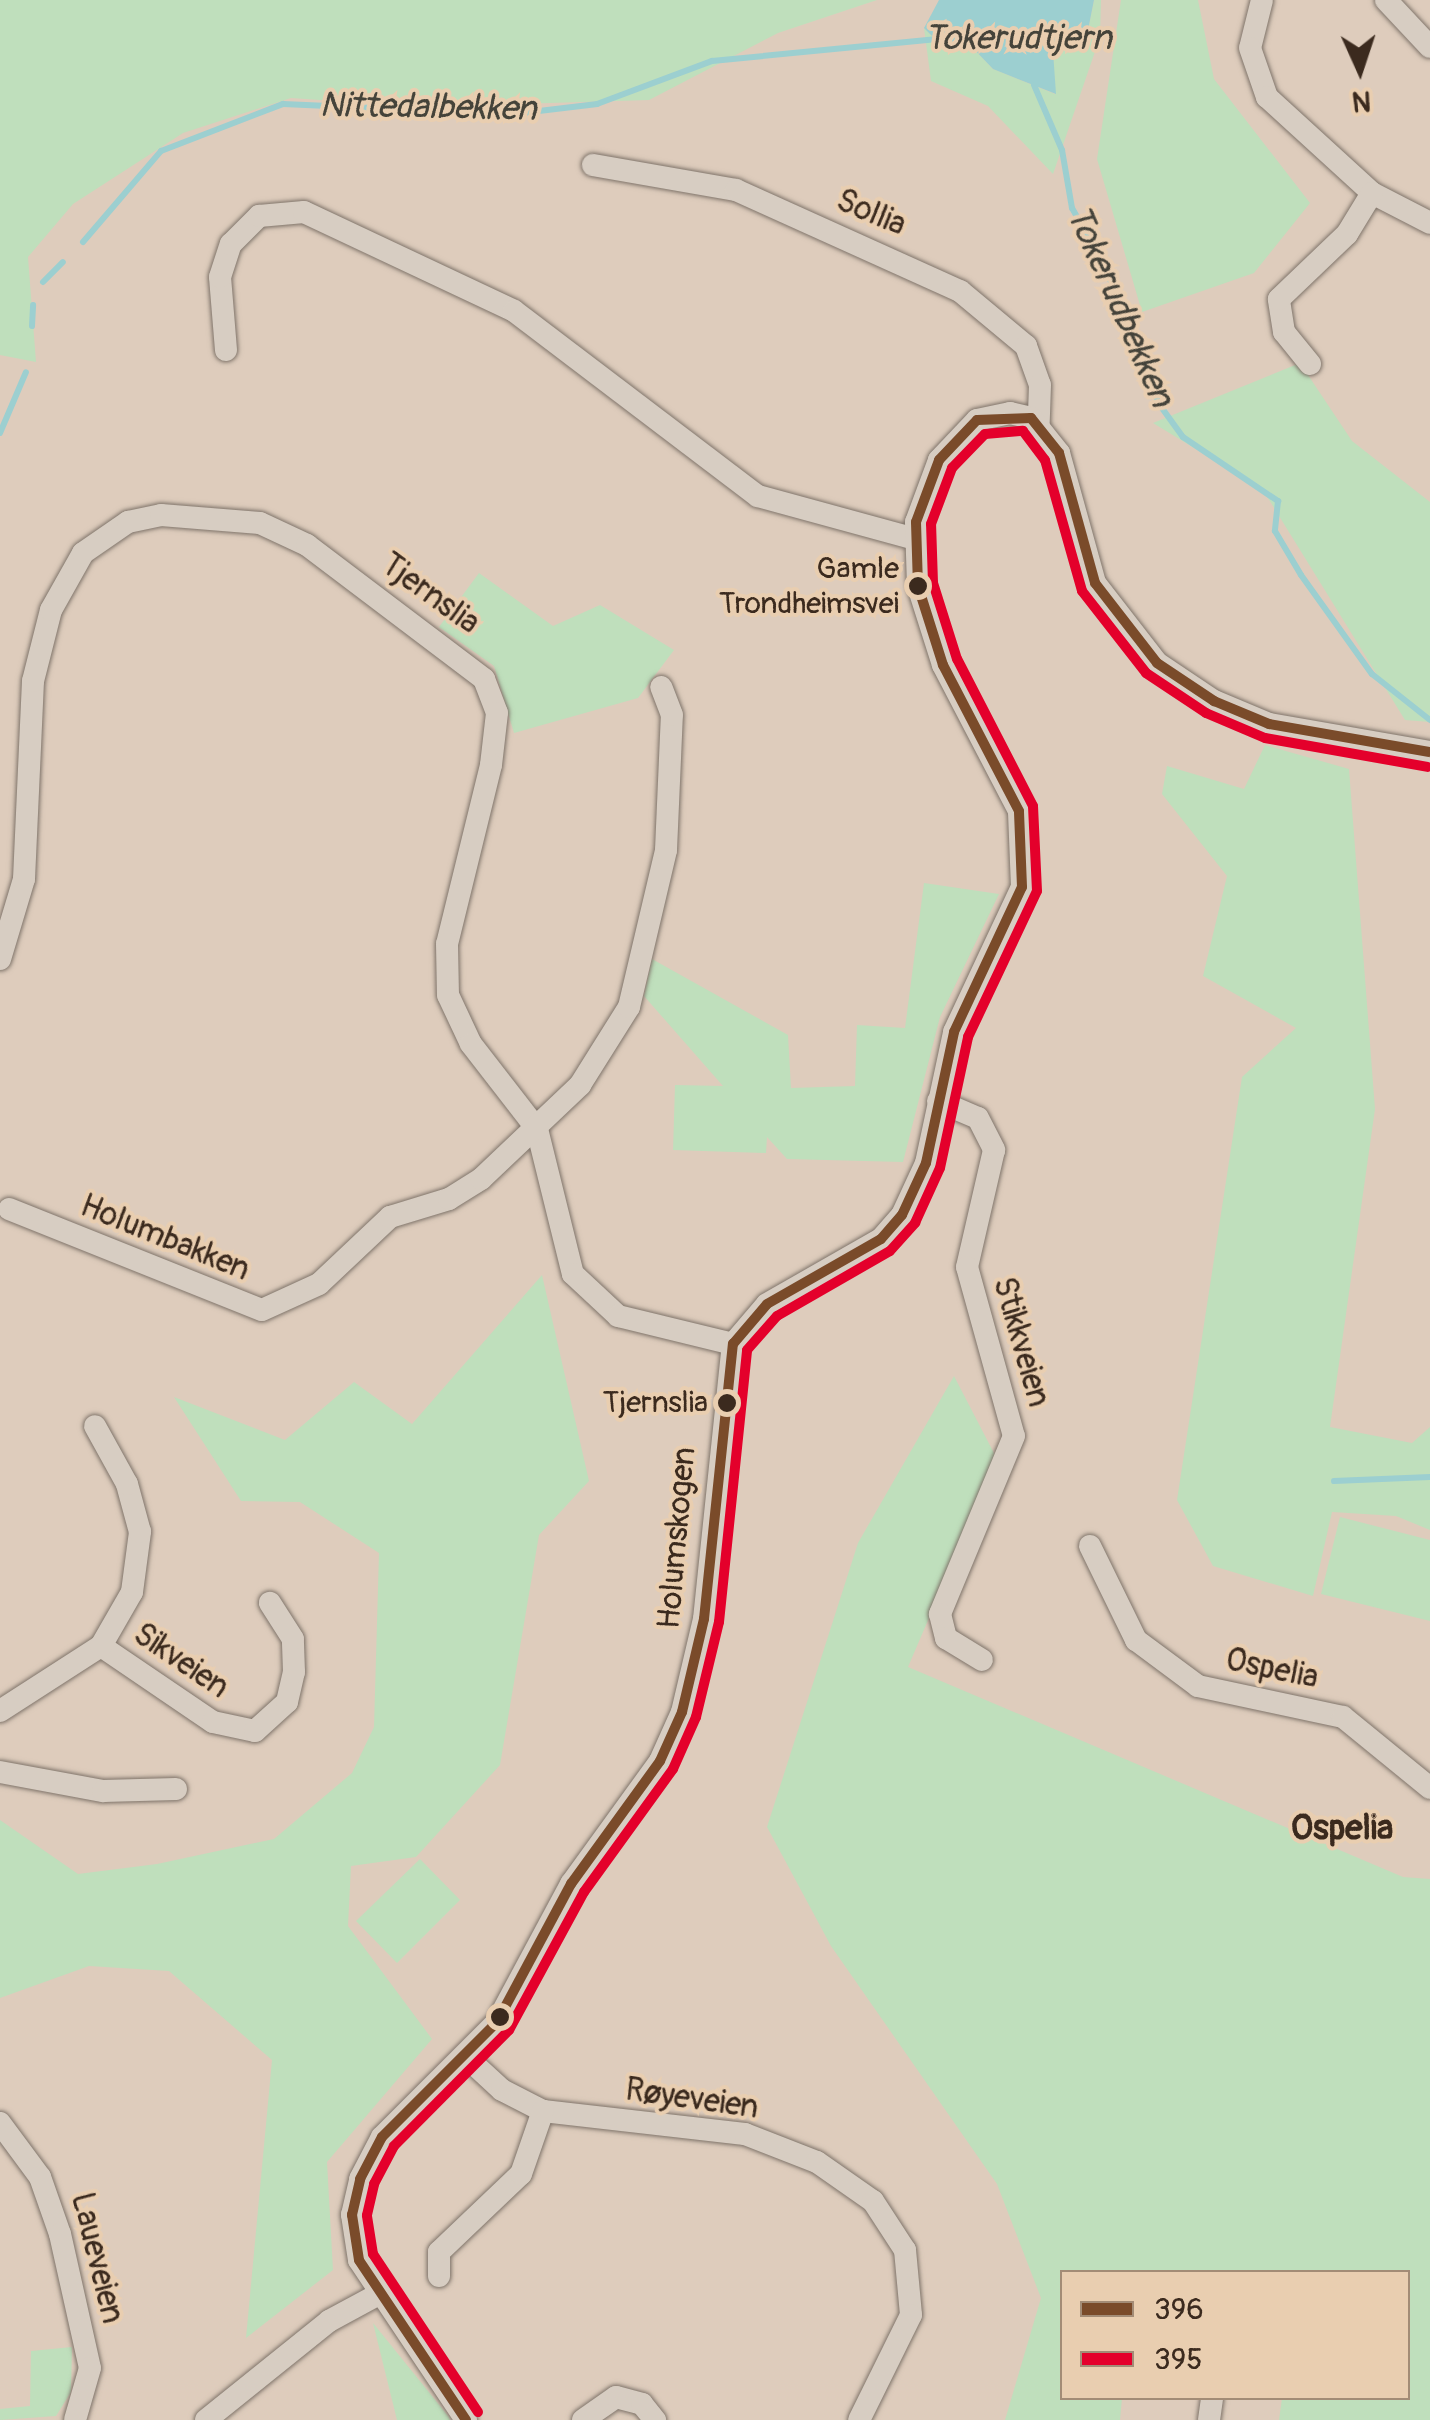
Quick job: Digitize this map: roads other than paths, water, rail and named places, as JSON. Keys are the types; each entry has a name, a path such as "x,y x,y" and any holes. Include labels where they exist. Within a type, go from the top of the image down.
{"street":[{"path":"1262,0 1250,48 1267,97 1372,193 1430,223"},
{"path":"1386,0 1430,47"},
{"name":"Sollia","path":"593,166 736,190 960,291 1026,346 1040,385 1038,423"},
{"path":"1310,364 1284,332 1280,299 1347,234 1372,193"},
{"path":"226,350 220,278 231,244 259,216 304,212 514,311 758,496 915,539"},
{"path":"732,1344 767,1304 892,1228 919,1182 963,1008 1016,904 1026,850 1014,798 927,624 915,539 924,489 965,428 998,413 1038,423 1058,453 1094,583 1157,664 1269,724 1430,752"},
{"name":"Tjernslia","path":"0,959 24,879 34,681 66,576 102,534 128,522 161,515 260,522 307,545 484,678 496,713 491,765 447,944 448,995 470,1044 537,1129 561,1243 592,1298 634,1322 732,1344"},
{"name":"Holumbakken","path":"9,1208 262,1310 319,1284 390,1218 466,1190 537,1129 602,1056 636,986 669,819 672,715 661,687"},
{"name":"Stikkveien","path":"938,1101 978,1118 994,1150 967,1267 1014,1436 940,1614 946,1638 982,1660"},
{"name":"Holumskogen","path":"466,2420 377,2295 354,2237 360,2179 382,2137 497,2022 571,1884 647,1782 682,1712 704,1619 732,1344"},
{"name":"Sikveien","path":"0,1711 101,1646 132,1592 140,1532 126,1484 95,1426"},
{"name":"Ospelia","path":"1090,1546 1136,1640 1198,1686 1342,1717 1430,1788"},
{"name":"Sikveien","path":"101,1646 212,1722 255,1731 287,1702 294,1672 292,1639 270,1603"},
{"path":"0,1772 103,1791 176,1789"},
{"name":"Røyeveien","path":"458,2061 543,2111 745,2134 818,2162 873,2201 905,2250 911,2315 859,2420"},
{"path":"439,2276 439,2252 522,2174 543,2111"},
{"name":"Laueveien","path":"0,2124 40,2176 60,2234 90,2368 75,2420"},
{"path":"206,2420 329,2320 377,2295"},
{"path":"583,2420 616,2397 642,2404 656,2420"}],"water":[{"name":"Tokerudtjern","path":"939,0 1094,0 1087,35 1053,51 1056,94 993,69 969,44 939,43 924,28"}],"waterway":[{"name":"Nittedalbekken","path":"83,242 161,151 283,104 514,114 597,104 712,61 935,39"},
{"name":"Tokerudbekken","path":"1034,85 1062,150 1072,208 1104,264 1159,404 1183,437 1278,501 1275,531 1301,575 1372,674 1430,720"},
{"path":"43,282 63,262"},
{"name":"Nittedalbekken","path":"32,326 33,305"},
{"name":"Nittedalbekken","path":"0,433 26,372"},
{"path":"1334,1481 1430,1477"}],"place":[{"name":"Gamle Trondheimsvei","path":"918,586"},
{"name":"Tjernslia","path":"727,1403"}],"district":[{"name":"Ospelia","path":"1342,1828"}]}
